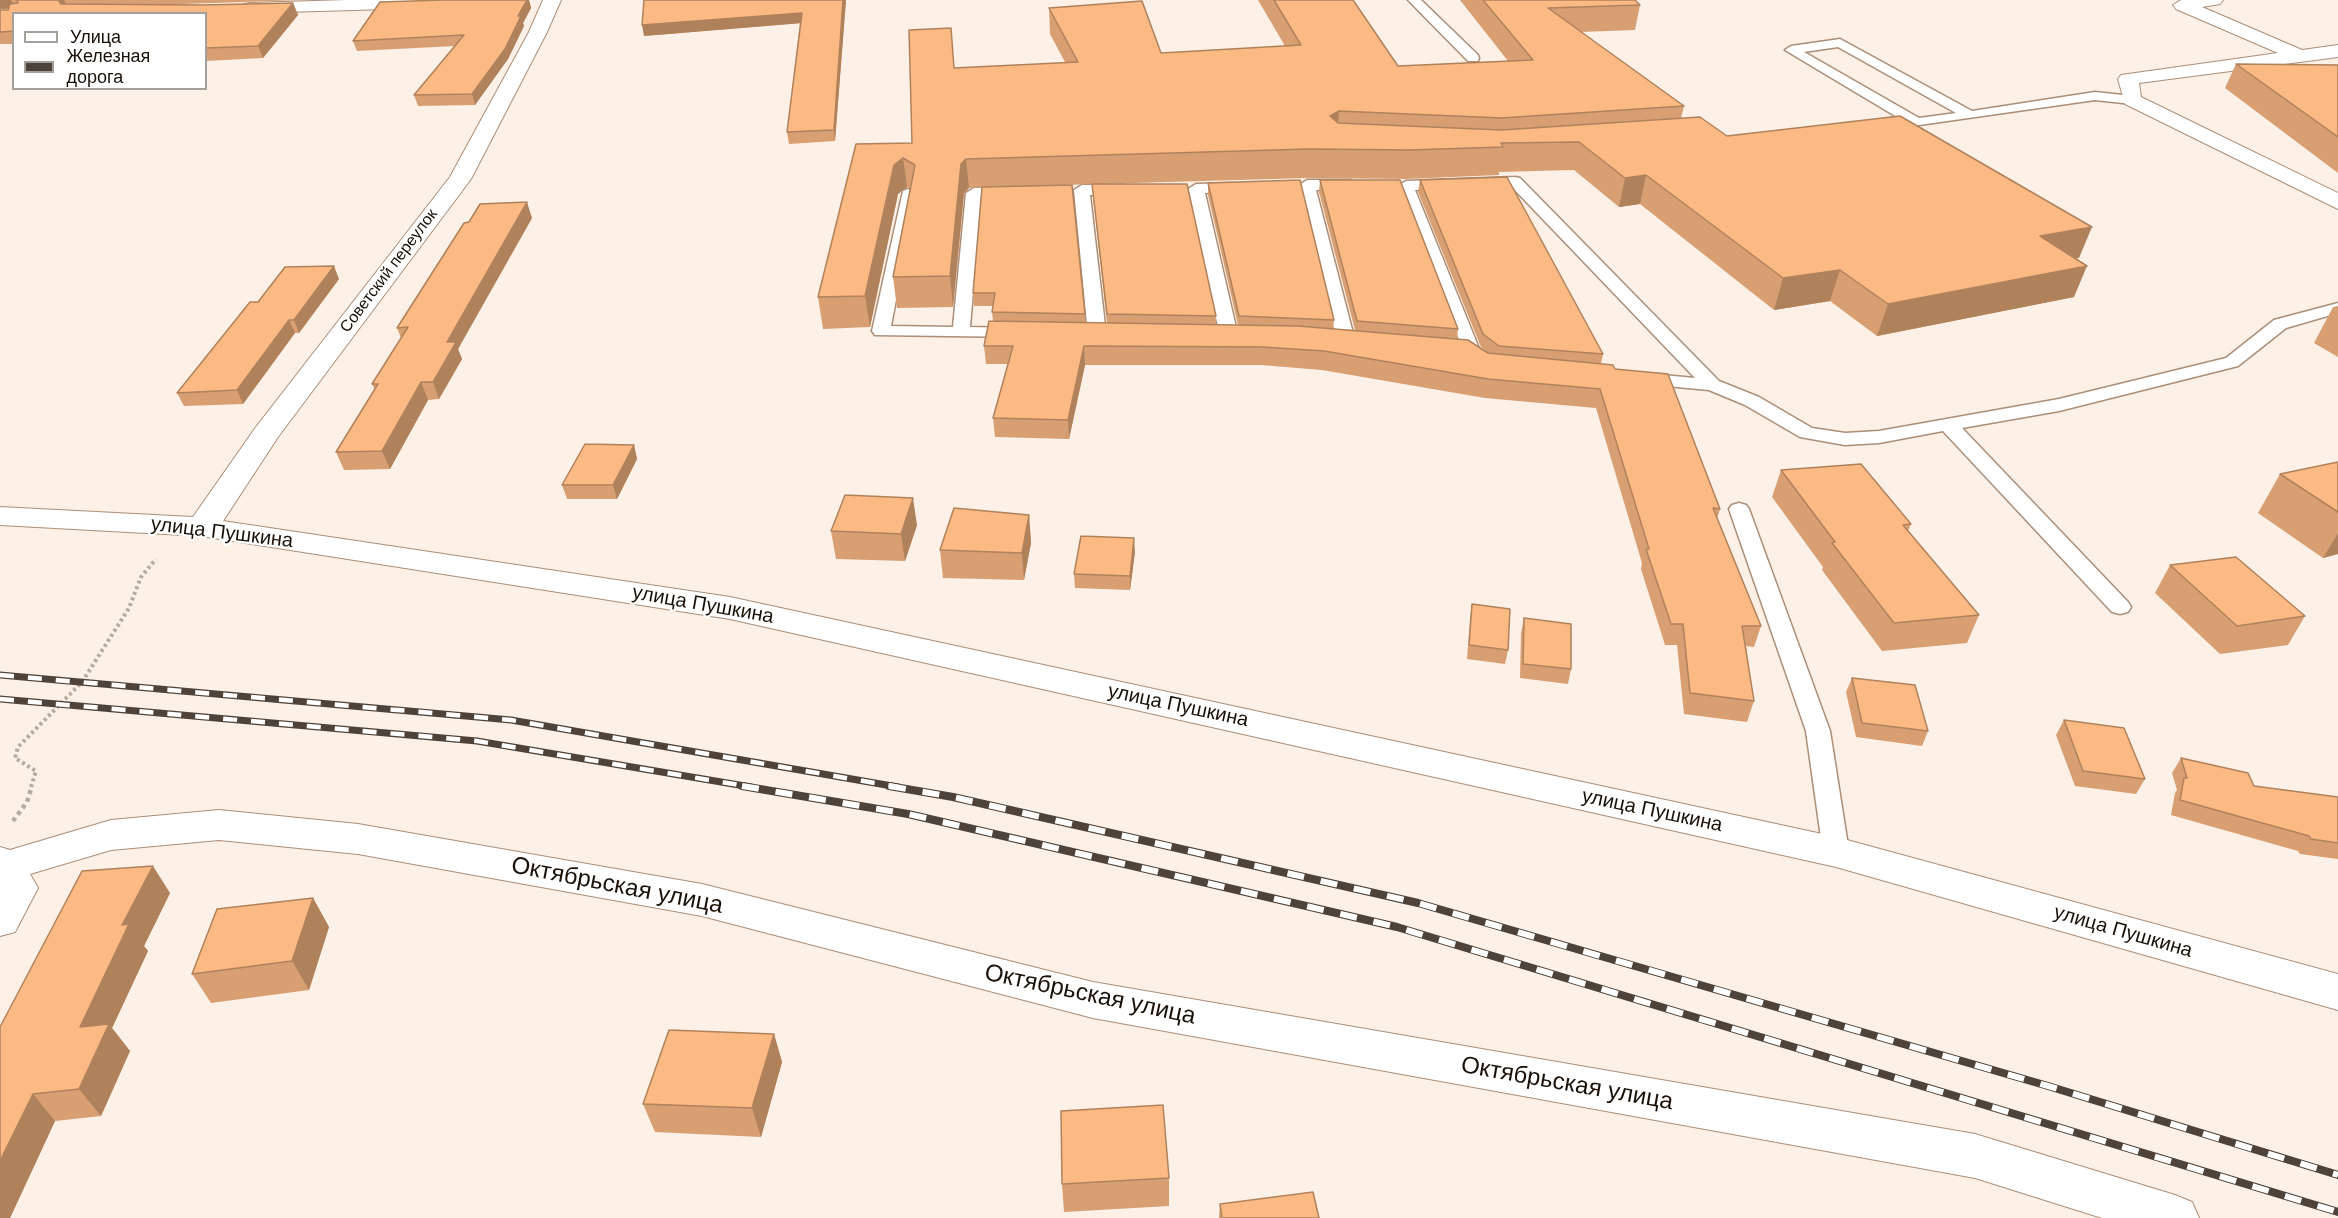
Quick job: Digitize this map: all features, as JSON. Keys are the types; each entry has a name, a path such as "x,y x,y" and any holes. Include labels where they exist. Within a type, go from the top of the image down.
{"street":[{"path":"533,0 545,0"},
{"name":"Советский переулок","path":"201,527 211,516 266,433 460,178 538,32 552,0"},
{"path":"2214,0 2182,5 2300,56"},
{"path":"238,9 439,3"},
{"path":"2338,51 2128,79 2132,100 2338,202"},
{"name":"улица Пушкина","path":"0,516 201,527 730,608 1836,852 2338,992"},
{"name":"Октябрьская улица","path":"6,873 111,835 219,825 358,839 702,900 1093,1000 1975,1156 2175,1218"}],"lane":[{"path":"1414,0 1473,57"},
{"path":"1917,123 1791,50 1840,43 1970,115"},
{"path":"1870,127 1917,123 2095,96 2132,100"},
{"path":"1448,349 1478,356 1401,186 1515,181 1712,385"},
{"path":"1346,340 1301,185 1362,186"},
{"path":"1229,336 1191,189 1251,187"},
{"path":"1075,333 1103,334 1082,190"},
{"path":"1061,191 1139,190"},
{"path":"961,332 974,193 1028,192"},
{"path":"908,194 881,331 1029,333"},
{"path":"1626,378 1712,385 1752,401 1807,434 1845,439 1879,437 2060,405 2232,362 2280,324 2338,308"},
{"path":"1205,335 1252,336"},
{"path":"1327,339 1369,342"},
{"path":"1948,425 2120,607"},
{"path":"1738,509 1818,731 1836,852"}],"path":[{"path":"6,873 36,771 15,758 18,747 82,682 129,608 141,577 162,553 201,527"}],"building":[{"path":"17,0 59,0 61,4 293,3 258,46 207,48 207,12 12,12 12,31 0,32 0,10 8,10 10,4 18,3"},
{"path":"527,0 505,49 472,94 414,95 464,35 353,41 380,2"},
{"path":"644,0 843,0 834,130 787,132 802,13 642,25"},
{"path":"1274,0 1353,0 1398,66 1533,60 1483,0 1635,0 1640,5 1548,8 1684,106 1501,118 1339,111 1330,116 1338,123 1501,130 1700,117 1727,136 1900,116 2092,227 2040,236 2087,266 1888,304 1840,270 1783,278 1646,175 1625,178 1579,142 1501,143 1503,147 1409,150 1309,149 966,159 961,164 950,276 893,277 915,165 903,158 894,165 865,296 818,297 856,144 912,143 909,30 951,28 954,68 1078,62 1049,8 1142,1 1161,53 1301,45"},
{"path":"2236,64 2338,65 2338,137"},
{"path":"1507,177 1603,354 1499,346 1483,334 1420,180"},
{"path":"1300,180 1334,320 1239,316 1208,183"},
{"path":"1320,180 1400,180 1458,329 1357,321"},
{"path":"1092,184 1187,184 1216,316 1107,314"},
{"path":"1072,185 1085,314 992,312 995,293 973,293 982,187"},
{"path":"527,202 447,342 456,342 433,382 421,382 382,451 336,452 378,384 372,384 408,327 397,328 464,223 469,222 480,204"},
{"path":"334,266 294,320 289,320 237,390 177,393 250,302 258,302 285,267"},
{"path":"989,321 1298,326 1468,340 1488,353 1613,365 1615,369 1668,374 1720,509 1713,508 1761,626 1742,626 1754,701 1690,693 1683,624 1671,624 1646,549 1649,549 1600,389 1488,379 1324,351 1262,347 1084,346 1068,420 993,418 1013,346 984,346"},
{"path":"585,444 634,445 613,485 562,485"},
{"path":"2338,462 2338,512 2280,474"},
{"path":"1861,464 1911,524 1903,525 1979,615 1894,623 1832,543 1835,542 1781,470"},
{"path":"845,495 913,498 901,534 831,531"},
{"path":"954,508 1029,515 1022,553 940,550"},
{"path":"1081,536 1134,538 1130,576 1074,574"},
{"path":"2236,557 2305,616 2237,626 2170,565"},
{"path":"1472,604 1510,609 1508,650 1469,645"},
{"path":"1524,618 1571,624 1571,669 1523,664"},
{"path":"1852,678 1915,685 1928,731 1862,723"},
{"path":"2064,720 2124,728 2145,779 2083,771"},
{"path":"2181,758 2248,773 2254,786 2338,797 2338,843 2311,839 2309,836 2180,800 2184,778 2187,778"},
{"path":"153,866 122,925 129,924 80,1027 109,1024 79,1089 33,1094 0,1161 0,1027 82,871"},
{"path":"313,898 292,961 192,974 217,909"},
{"path":"669,1030 774,1034 752,1108 643,1104"},
{"path":"1163,1105 1169,1178 1062,1184 1061,1111"},
{"path":"1313,1192 1319,1218 1222,1218 1220,1204"}],"railway":[{"path":"0,675 511,720 898,787"},
{"path":"0,699 477,741 751,787"},
{"path":"742,786 908,814 1397,927 2338,1212"},
{"path":"889,786 953,797 1418,903 2048,1086 2338,1175"}]}
